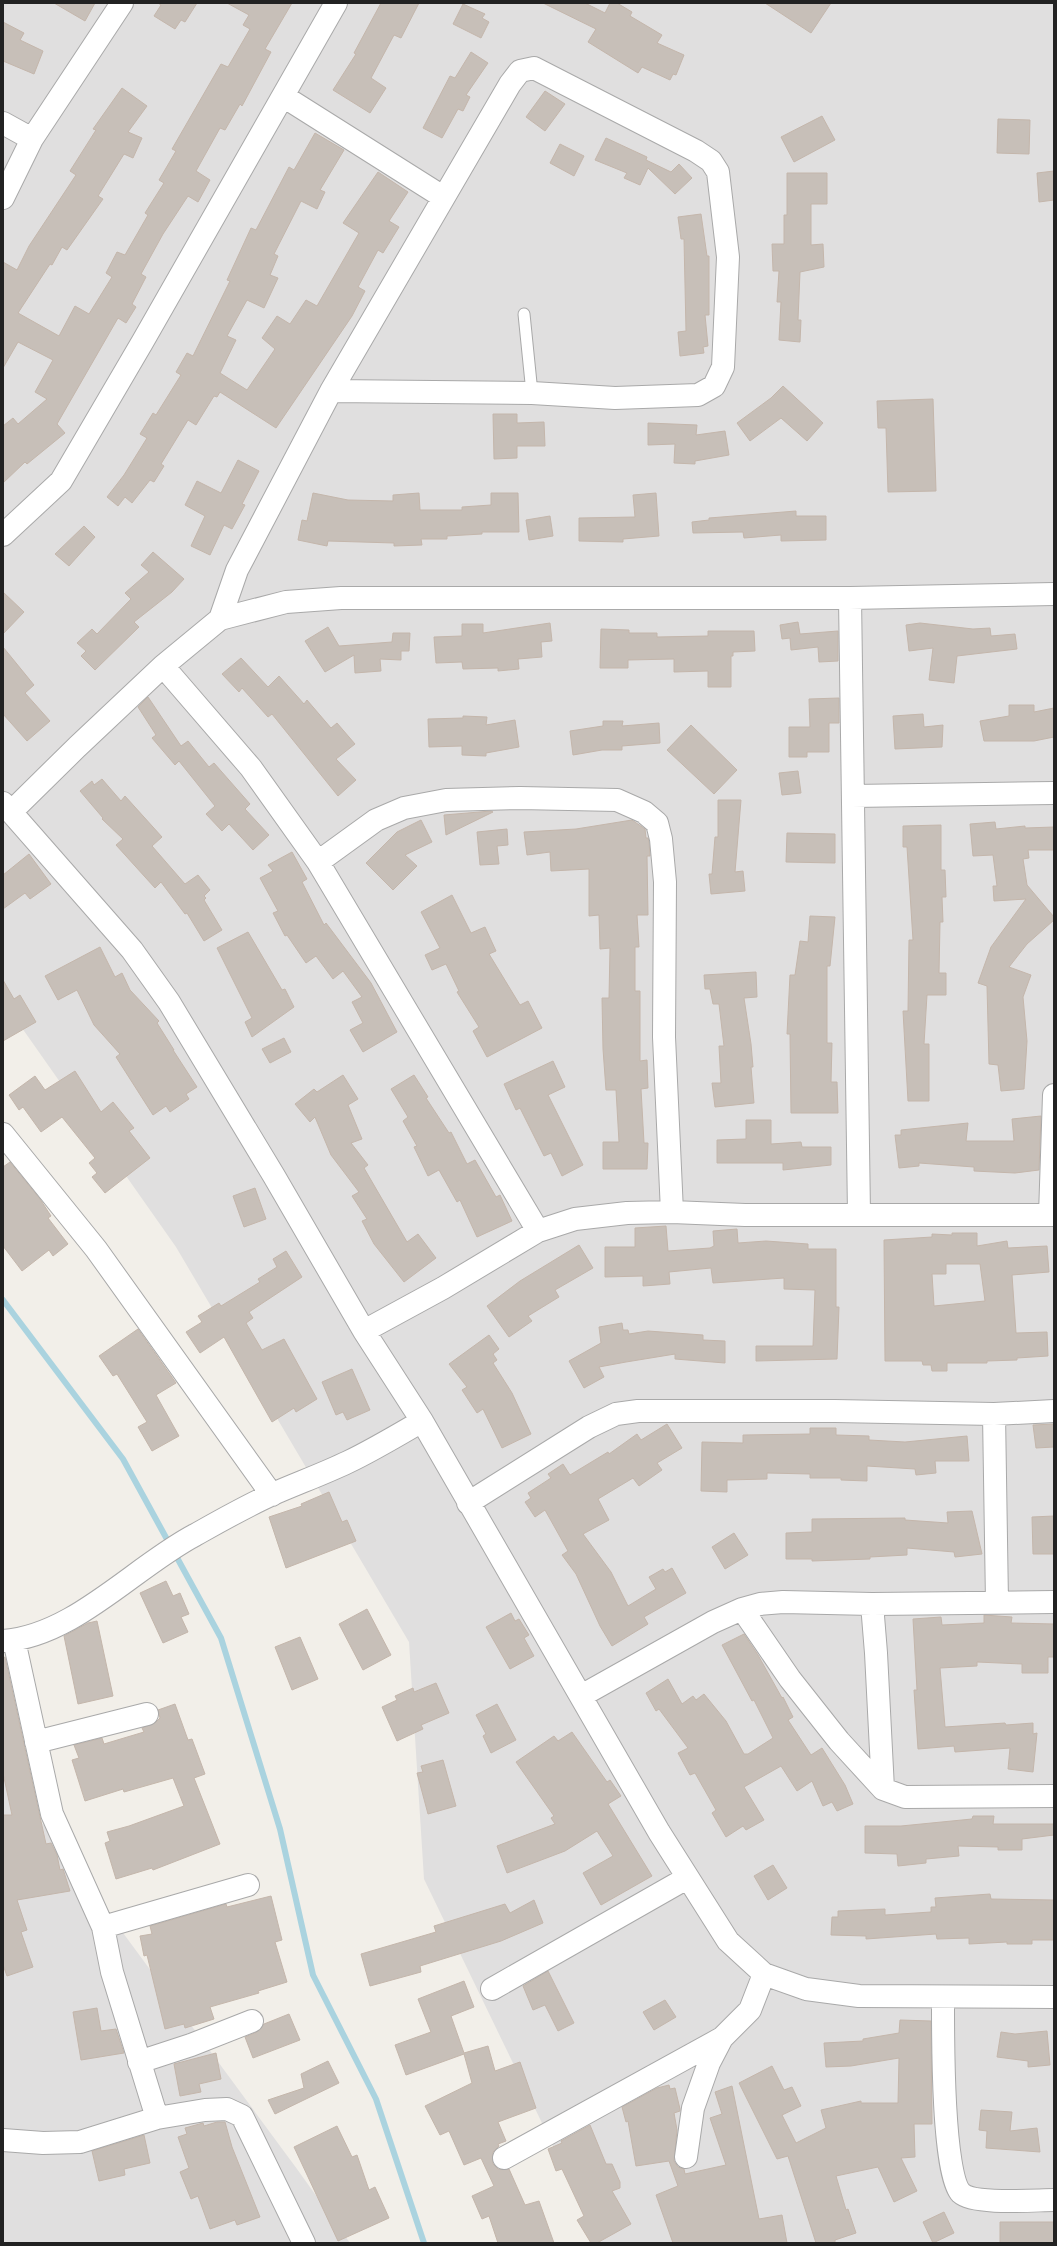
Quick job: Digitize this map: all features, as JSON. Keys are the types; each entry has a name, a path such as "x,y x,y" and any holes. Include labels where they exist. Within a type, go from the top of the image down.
{"street":[{"path":"3,198 32,139 122,3"},
{"path":"3,535 60,481 143,341 336,3"},
{"path":"220,619 237,570 330,391 510,84 520,71 534,68 696,151 711,161 718,172 728,257 723,367 714,386 698,395 615,398 532,393 330,391"},
{"path":"283,96 443,198"},
{"path":"3,123 32,139"},
{"path":"1054,594 850,598 341,598 286,602 220,619 163,666 77,746 7,808 132,950 169,1002 274,1176 364,1331 422,1421 468,1503 687,1878 728,1940 764,1974 806,1989 852,1995 1054,1997"},
{"path":"850,598 858,1214"},
{"path":"163,666 251,768 318,862 538,1231"},
{"path":"853,796 1054,794"},
{"path":"318,862 376,820 404,808 446,800 520,798 617,800 644,812 657,823 661,839 665,882 664,1037 672,1212"},
{"path":"364,1331 443,1288 538,1231 575,1219 626,1213 672,1212 745,1215 1052,1215 1054,1095"},
{"path":"3,1134 96,1249 272,1495"},
{"path":"468,1503 589,1427 616,1414 638,1411 834,1411 994,1414 1054,1411"},
{"path":"994,1414 997,1602"},
{"path":"157,2118 112,1972 103,1927 52,1814 36,1742 8,1640 58,1625 93,1606 161,1556 183,1542 272,1495 348,1462 422,1421"},
{"path":"581,1696 648,1656 742,1609 784,1602 872,1604 1054,1602"},
{"path":"872,1604 876,1654 882,1789"},
{"path":"742,1609 790,1679 839,1741 882,1789 904,1797 1054,1796"},
{"path":"36,1742 147,1714"},
{"path":"492,1989 687,1878"},
{"path":"103,1927 248,1885"},
{"path":"504,2158 722,2038 750,2010 764,1974"},
{"path":"943,1997 943,2063 948,2136 954,2178 961,2193 976,2200 1054,2200"},
{"path":"139,2062 191,2045 252,2021"},
{"path":"686,2157 693,2108 709,2063 722,2038"},
{"path":"3,2140 80,2142 157,2118 205,2110 227,2109 242,2116 304,2243"}],"lane":[{"path":"524,314 532,393"}],"shaded area":[{"path":"3,3 1054,3 1054,2243 600,2243 424,1879 409,1642 176,1247 3,1001"},
{"path":"3,1770 297,2169 350,2243 3,2243"}],"building":[{"path":"54,3 95,3 85,21"},
{"path":"158,3 197,3 185,22 181,20 175,29 154,16 161,5"},
{"path":"227,3 292,3 265,49 271,52 242,106 240,104 225,130 220,128 196,171 210,180 198,202 188,196 163,234 141,274 146,277 132,304 136,307 126,323 118,318 57,424 65,433 27,464 25,462 3,483 3,426 13,418 18,424 47,399 35,392 53,360 18,342 3,368 3,262 17,270 29,246 76,175 70,171 96,130 93,129 122,88 147,106 128,132 142,138 133,158 124,154 98,196 103,199 67,250 62,247 52,265 50,264 18,313 59,336 75,306 89,314 112,277 106,273 117,252 125,255 148,215 145,213 164,183 159,180 176,151 172,149 221,64 228,67 250,29 243,25 249,15"},
{"path":"381,3 419,3 401,38 394,35 371,78 386,88 370,113 333,90 356,54 354,53"},
{"path":"543,3 585,3 605,13 610,3 617,3 632,12 630,16 662,35 657,43 684,55 676,75 673,74 670,80 642,67 638,73 588,42 596,29"},
{"path":"765,3 831,3 811,33"},
{"path":"463,4 485,14 482,18 489,22 481,38 453,24"},
{"path":"3,22 24,33 20,40 43,51 34,74 3,61"},
{"path":"471,52 488,63 466,95 470,97 463,111 458,109 442,138 423,128 450,76 455,78"},
{"path":"545,91 565,104 545,131 526,117"},
{"path":"822,116 835,140 794,162 781,137"},
{"path":"998,119 1030,120 1029,154 997,153"},
{"path":"315,133 344,150 320,190 325,192 317,209 301,201 274,254 278,256 270,275 278,278 264,308 247,300 227,336 236,340 220,373 247,390 275,349 262,338 277,316 290,324 306,300 317,306 359,233 343,223 378,172 408,192 389,221 399,227 383,253 378,250 358,287 365,291 352,316 276,428 220,392 217,397 214,396 196,425 188,420 161,464 164,466 154,482 150,480 132,503 125,497 118,506 107,497 124,475 147,438 140,434 153,413 156,415 181,375 176,372 187,353 193,356 230,281 227,280 251,228 256,230 289,167 294,170"},
{"path":"606,138 647,157 646,160 671,172 679,164 692,178 675,194 648,168 640,185 624,178 627,173 595,160"},
{"path":"560,144 584,156 574,176 550,163"},
{"path":"1054,171 1054,200 1039,202 1037,173"},
{"path":"787,173 827,173 827,204 811,204 811,245 823,244 824,267 800,272 798,320 801,320 800,342 779,340 781,302 777,302 779,271 773,271 772,244 784,244 784,215 787,215"},
{"path":"701,214 707,256 709,256 709,315 705,315 708,346 703,347 704,353 680,356 678,332 686,331 684,239 681,239 678,217"},
{"path":"783,386 823,423 807,441 781,418 750,441 737,423 771,398"},
{"path":"933,399 936,491 888,492 886,428 878,428 877,401"},
{"path":"493,414 517,414 517,423 544,422 545,446 517,446 517,458 494,459"},
{"path":"648,423 697,425 696,435 725,431 729,455 695,461 695,464 674,463 675,444 648,445"},
{"path":"238,460 259,471 242,504 245,505 232,529 224,525 210,555 191,546 205,516 185,505 197,481 221,493"},
{"path":"313,493 348,500 393,501 393,495 419,493 420,510 462,510 462,507 491,505 491,493 518,493 519,532 482,532 482,534 447,536 447,539 421,539 422,545 394,546 394,543 328,541 327,546 298,540 302,520 307,521"},
{"path":"656,493 659,536 623,539 623,542 579,541 579,518 635,517 633,495"},
{"path":"796,511 796,516 826,516 826,540 781,541 781,535 744,538 743,532 693,533 692,522 709,520 709,518"},
{"path":"550,516 553,536 529,540 526,520"},
{"path":"84,526 95,537 69,566 55,554"},
{"path":"153,552 184,579 172,592 134,622 139,627 95,670 81,656 86,651 77,643 92,629 97,634 131,599 125,593 149,572 141,565"},
{"path":"3,592 24,612 3,634"},
{"path":"798,622 800,634 838,631 838,661 819,662 818,647 791,650 790,638 782,639 780,625"},
{"path":"550,623 552,641 541,642 542,657 518,659 519,669 498,671 498,668 463,669 462,662 436,663 434,637 462,636 462,624 483,624 483,633"},
{"path":"920,623 973,629 990,628 991,636 1015,634 1017,649 957,656 954,683 929,680 933,648 909,651 906,625"},
{"path":"328,627 339,646 392,642 393,633 410,633 409,651 401,651 401,660 380,659 381,671 355,673 354,655 325,672 305,641"},
{"path":"601,629 629,630 629,633 657,633 657,637 708,636 708,631 754,631 755,651 733,652 733,656 731,656 731,687 708,687 708,671 674,672 674,659 628,660 628,668 600,668"},
{"path":"3,647 34,685 25,693 50,721 27,741 3,714"},
{"path":"241,658 268,687 279,676 304,704 307,700 331,728 337,723 355,744 336,759 356,780 338,796 272,714 268,717 242,688 239,692 222,674"},
{"path":"148,697 181,746 188,741 209,767 214,763 250,804 245,809 269,835 253,850 229,824 222,831 206,814 215,806 179,761 175,765 152,738 156,735 138,707"},
{"path":"839,698 839,723 829,723 829,752 807,752 807,757 789,757 789,727 810,727 809,699"},
{"path":"1009,705 1034,705 1034,712 1054,708 1054,737 1034,741 984,741 980,721 1009,716"},
{"path":"923,714 924,727 943,725 942,747 895,749 893,716"},
{"path":"463,716 487,717 486,725 515,720 519,747 486,753 486,756 462,755 462,746 429,747 428,719 463,718"},
{"path":"603,721 623,721 622,726 659,723 660,743 622,746 622,750 602,750 573,755 570,731 603,726"},
{"path":"691,725 737,770 714,794 667,750"},
{"path":"798,771 801,793 782,795 779,773"},
{"path":"102,779 121,801 125,796 162,837 152,846 185,884 198,875 210,890 204,896 206,898 204,900 222,930 204,941 187,913 185,914 161,882 155,888 116,845 123,839 102,819 103,818 80,791 92,781 94,785"},
{"path":"718,800 741,800 735,872 743,871 745,891 711,894 709,874 712,874 715,837 718,837"},
{"path":"493,812 446,835 444,815"},
{"path":"421,820 432,842 405,855 417,866 393,890 366,863 397,832"},
{"path":"632,820 645,829 646,838 648,838 649,841 650,856 647,856 648,915 637,915 639,947 635,947 635,991 640,991 640,1061 647,1060 648,1088 641,1089 644,1143 648,1143 647,1169 603,1169 603,1142 619,1142 616,1090 606,1090 603,1049 602,998 609,998 610,948 600,949 599,915 589,916 589,869 551,871 550,852 527,855 524,832 576,829"},
{"path":"995,822 996,829 1025,826 1025,828 1054,827 1054,850 1028,850 1029,858 1023,859 1027,885 1054,917 1054,920 1027,944 1009,967 1031,975 1023,997 1027,1041 1024,1089 1001,1091 998,1065 989,1064 987,986 978,983 991,947 1026,899 994,901 993,886 997,886 993,855 973,856 970,824"},
{"path":"941,825 941,870 945,870 946,897 942,897 943,922 940,922 939,973 946,973 946,995 927,995 924,1044 929,1044 929,1101 908,1101 903,1011 908,1011 909,940 913,940 907,847 903,847 903,826"},
{"path":"507,829 508,845 497,846 499,864 480,865 477,832"},
{"path":"787,833 835,834 835,863 786,862"},
{"path":"292,852 307,879 302,882 324,925 326,923 371,983 397,1032 363,1052 350,1030 363,1023 352,1002 362,997 343,971 333,979 316,956 306,963 287,935 285,936 273,913 278,911 260,878 273,871 268,865"},
{"path":"29,854 51,884 30,899 25,893 3,909 3,875"},
{"path":"452,895 471,933 485,927 496,951 489,954 520,1005 528,1001 542,1028 487,1057 473,1031 479,1027 457,992 459,991 446,964 432,970 425,955 440,948 421,912"},
{"path":"810,916 835,917 830,966 827,966 827,1043 832,1043 831,1082 837,1082 838,1113 791,1113 790,1034 787,1034 790,975 795,975 800,941 808,942"},
{"path":"248,932 282,990 285,989 294,1007 252,1037 245,1022 252,1018 217,948"},
{"path":"100,947 115,977 122,973 130,990 159,1021 157,1023 197,1087 186,1094 189,1099 170,1112 166,1106 153,1115 116,1057 120,1054 94,1025 77,990 58,1000 45,976"},
{"path":"756,972 757,997 744,998 751,1044 754,1103 715,1107 712,1083 721,1083 719,1046 724,1046 719,1004 713,1004 710,989 705,989 704,975"},
{"path":"3,980 14,999 20,995 36,1022 3,1041"},
{"path":"284,1038 291,1052 270,1063 262,1049"},
{"path":"553,1061 565,1087 548,1095 583,1165 562,1176 551,1153 544,1156 520,1108 516,1110 504,1084"},
{"path":"75,1071 101,1112 113,1102 134,1128 129,1131 150,1158 105,1193 92,1177 97,1173 89,1163 95,1158 62,1117 41,1132 23,1107 19,1110 9,1095 35,1076 45,1090"},
{"path":"343,1075 358,1099 348,1105 362,1139 351,1143 368,1165 364,1168 407,1242 418,1234 436,1258 404,1282 374,1244 362,1221 367,1219 352,1196 359,1192 331,1155 315,1117 310,1122 295,1104 314,1089 317,1092"},
{"path":"414,1075 428,1097 426,1098 449,1133 451,1132 467,1164 475,1160 496,1197 500,1195 512,1221 477,1237 460,1200 457,1202 439,1170 428,1176 414,1147 417,1146 403,1121 408,1117 391,1089"},
{"path":"1041,1116 1039,1170 1015,1173 974,1171 974,1167 919,1163 919,1166 899,1168 895,1135 901,1135 901,1130 968,1123 966,1141 1014,1141 1012,1119"},
{"path":"746,1120 771,1120 771,1144 801,1142 802,1147 831,1147 831,1165 783,1170 783,1163 717,1163 717,1140 746,1139"},
{"path":"10,1162 40,1199 51,1216 48,1218 68,1244 53,1256 49,1250 22,1271 3,1246 3,1167"},
{"path":"255,1188 266,1219 244,1227 233,1196"},
{"path":"666,1226 668,1251 710,1248 714,1246 713,1231 737,1229 738,1243 766,1241 808,1244 808,1249 836,1249 836,1307 839,1307 837,1359 756,1361 756,1346 813,1346 815,1290 784,1289 784,1278 713,1283 711,1268 669,1272 670,1284 643,1286 643,1276 605,1277 605,1247 635,1247 635,1228"},
{"path":"952,1233 977,1233 977,1246 1007,1241 1008,1248 1047,1246 1049,1272 1012,1275 1016,1333 1047,1332 1048,1356 1017,1358 1017,1360 987,1361 987,1363 947,1363 947,1371 932,1371 931,1365 923,1365 922,1361 885,1361 884,1240 932,1237 932,1234 952,1235","holes":["946,1264 980,1264 985,1301 934,1306 932,1274 946,1274"]},
{"path":"579,1245 593,1268 555,1290 559,1297 528,1316 532,1321 509,1337 487,1306 520,1281"},
{"path":"286,1251 302,1277 249,1312 253,1318 246,1323 262,1350 284,1339 317,1399 296,1412 294,1408 272,1422 224,1337 200,1353 186,1332 202,1322 198,1316 219,1303 221,1306 260,1282 258,1279 277,1267 273,1259"},
{"path":"622,1323 623,1330 628,1330 629,1334 648,1331 703,1335 703,1340 725,1341 725,1363 675,1359 675,1354 626,1362 599,1367 604,1377 584,1388 569,1361 601,1343 599,1327"},
{"path":"138,1329 176,1383 156,1395 179,1436 152,1451 138,1427 147,1422 117,1374 113,1376 99,1356"},
{"path":"489,1335 499,1349 493,1354 497,1360 493,1363 512,1393 531,1434 502,1448 483,1409 477,1413 462,1390 467,1387 449,1364"},
{"path":"352,1369 370,1410 347,1420 343,1412 336,1415 322,1382"},
{"path":"667,1424 682,1448 657,1463 662,1470 639,1486 633,1478 598,1499 609,1520 583,1534 611,1572 628,1606 656,1589 649,1577 663,1569 665,1572 672,1568 686,1593 644,1617 648,1624 612,1646 600,1626 576,1574 562,1555 568,1551 545,1510 535,1517 525,1502 531,1498 528,1493 551,1478 548,1474 563,1464 570,1475 608,1452 609,1454 637,1434 641,1440"},
{"path":"1054,1424 1054,1447 1036,1448 1033,1425"},
{"path":"810,1428 836,1428 836,1435 869,1436 869,1440 905,1442 967,1436 969,1461 935,1461 936,1473 916,1475 915,1469 867,1466 867,1481 841,1480 841,1478 810,1478 810,1474 767,1473 767,1479 727,1480 727,1492 701,1491 702,1442 743,1443 743,1435 810,1434"},
{"path":"329,1492 342,1522 347,1520 356,1541 286,1568 269,1517 302,1506 301,1504"},
{"path":"972,1511 982,1554 955,1557 954,1552 907,1548 907,1555 870,1557 870,1559 812,1561 812,1559 786,1559 786,1533 812,1532 812,1519 905,1518 905,1520 948,1523 947,1512"},
{"path":"1054,1516 1054,1554 1033,1554 1032,1517"},
{"path":"734,1533 748,1555 725,1569 712,1547"},
{"path":"166,1581 173,1596 180,1593 189,1614 181,1617 188,1632 163,1643 140,1593"},
{"path":"367,1609 391,1655 363,1670 339,1624"},
{"path":"511,1613 515,1621 519,1619 529,1635 524,1638 534,1656 510,1669 486,1627"},
{"path":"984,1615 1012,1617 1011,1623 1054,1624 1054,1657 1048,1657 1048,1673 1022,1673 1022,1664 977,1662 977,1666 940,1668 945,1727 1005,1723 1006,1725 1033,1723 1033,1734 1037,1733 1033,1772 1008,1769 1010,1748 955,1752 954,1746 918,1749 914,1690 917,1690 913,1619 941,1617 942,1625 984,1623"},
{"path":"97,1621 113,1696 78,1704 64,1636 88,1623"},
{"path":"744,1634 758,1655 782,1698 783,1697 793,1717 788,1720 811,1755 822,1748 845,1785 853,1804 837,1811 832,1802 823,1806 812,1781 797,1791 781,1766 744,1787 764,1820 746,1830 743,1826 726,1837 712,1813 716,1810 695,1773 690,1775 678,1753 688,1748 659,1709 656,1711 646,1693 668,1679 682,1704 693,1696 696,1700 704,1694 726,1721 744,1754 748,1754 773,1738 754,1700 752,1701 722,1645"},
{"path":"300,1637 318,1679 292,1690 275,1647"},
{"path":"5,1657 46,1844 51,1843 57,1855 60,1870 63,1869 70,1891 17,1900 27,1930 21,1932 33,1967 7,1976 3,1965 3,1815 12,1815 3,1773 3,1658"},
{"path":"436,1683 449,1713 421,1725 423,1729 397,1741 382,1707 397,1700 395,1696 413,1688 414,1692"},
{"path":"175,1704 188,1740 192,1739 205,1774 194,1778 220,1844 153,1870 152,1868 116,1879 105,1843 110,1841 107,1832 129,1826 184,1806 173,1778 124,1792 123,1789 85,1801 72,1760 79,1758 74,1745 102,1738 104,1744 144,1732 142,1728 155,1723 160,1718 158,1710"},
{"path":"497,1704 516,1740 491,1753 483,1736 486,1734 476,1715"},
{"path":"572,1732 607,1782 610,1780 621,1796 608,1804 652,1876 601,1905 583,1873 613,1856 597,1831 565,1851 507,1873 497,1846 555,1824 551,1818 554,1816 516,1762 554,1736 558,1741"},
{"path":"443,1760 456,1806 428,1814 417,1773 423,1772 421,1766"},
{"path":"973,1816 994,1816 993,1824 1054,1824 1054,1835 1022,1839 1022,1850 998,1850 998,1847 958,1846 959,1856 926,1859 926,1863 898,1866 897,1854 865,1853 865,1826 901,1826 972,1819"},
{"path":"773,1865 787,1888 768,1900 754,1876"},
{"path":"990,1894 991,1899 1054,1900 1054,1940 1032,1940 1032,1944 1007,1944 1007,1942 969,1944 969,1938 937,1939 936,1934 866,1939 866,1936 831,1935 832,1917 838,1917 838,1911 885,1909 885,1915 931,1912 931,1907 936,1907 935,1898"},
{"path":"271,1896 282,1940 275,1942 287,1982 258,1991 259,1993 210,2007 214,2019 185,2028 184,2024 165,2029 147,1955 144,1956 140,1936 152,1934 150,1926 226,1904 227,1907"},
{"path":"534,1900 543,1923 501,1941 420,1966 421,1972 370,1986 361,1954 436,1932 434,1926 505,1904 510,1913"},
{"path":"548,1971 574,2023 558,2031 545,2005 533,2010 523,1986"},
{"path":"464,1981 474,2007 451,2016 464,2053 488,2046 495,2071 520,2062 536,2108 498,2122 506,2141 498,2144 499,2146 493,2152 493,2164 498,2169 509,2169 525,2205 539,2201 554,2243 498,2243 489,2216 482,2219 472,2196 494,2186 481,2158 464,2165 449,2131 440,2135 425,2106 472,2083 464,2054 406,2075 395,2045 431,2032 418,1999"},
{"path":"665,2000 676,2017 654,2030 643,2012"},
{"path":"97,2008 101,2031 116,2029 124,2053 81,2060 73,2012"},
{"path":"289,2014 300,2040 253,2058 245,2037 257,2032 264,2024"},
{"path":"900,2020 931,2021 932,2124 914,2124 915,2157 901,2158 917,2191 894,2202 878,2167 836,2176 846,2210 848,2209 856,2233 835,2240 835,2243 816,2243 788,2156 777,2159 739,2083 772,2066 784,2090 792,2087 801,2106 782,2115 796,2143 826,2128 821,2110 861,2101 861,2103 898,2103 899,2058 851,2066 826,2067 824,2043 863,2041 863,2039 899,2033"},
{"path":"1047,2031 1050,2065 1028,2067 1028,2061 997,2057 1001,2032 1015,2034"},
{"path":"216,2053 221,2079 199,2084 201,2092 180,2096 174,2064"},
{"path":"328,2061 339,2083 275,2114 268,2100 304,2088 301,2074"},
{"path":"669,2085 670,2089 675,2088 680,2109 680,2111 674,2113 677,2130 674,2161 678,2167 684,2169 685,2174 726,2165 710,2118 722,2114 715,2092 732,2086 759,2219 782,2215 787,2243 673,2243 656,2195 678,2186 669,2161 636,2166 628,2121 626,2122 622,2107 657,2088"},
{"path":"981,2110 1012,2112 1010,2131 1037,2128 1040,2152 986,2148 987,2131 979,2130"},
{"path":"217,2122 225,2122 232,2147 260,2217 237,2225 235,2220 210,2229 198,2196 191,2199 180,2172 189,2168 178,2137 187,2134 185,2128 203,2123 204,2126"},
{"path":"590,2125 606,2164 612,2164 620,2182 620,2188 612,2191 631,2224 597,2243 591,2243 577,2220 584,2216 562,2169 556,2171 548,2149 562,2143 561,2141"},
{"path":"337,2126 352,2157 357,2155 369,2190 375,2187 389,2218 338,2241 294,2147"},
{"path":"144,2135 150,2163 124,2169 125,2175 99,2181 92,2151"},
{"path":"944,2212 954,2233 933,2243 923,2222"},
{"path":"1000,2222 1054,2222 1054,2243 1000,2243"}],"waterway":[{"path":"3,1300 123,1459 221,1638 280,1829 313,1975 376,2099 424,2243"}]}
